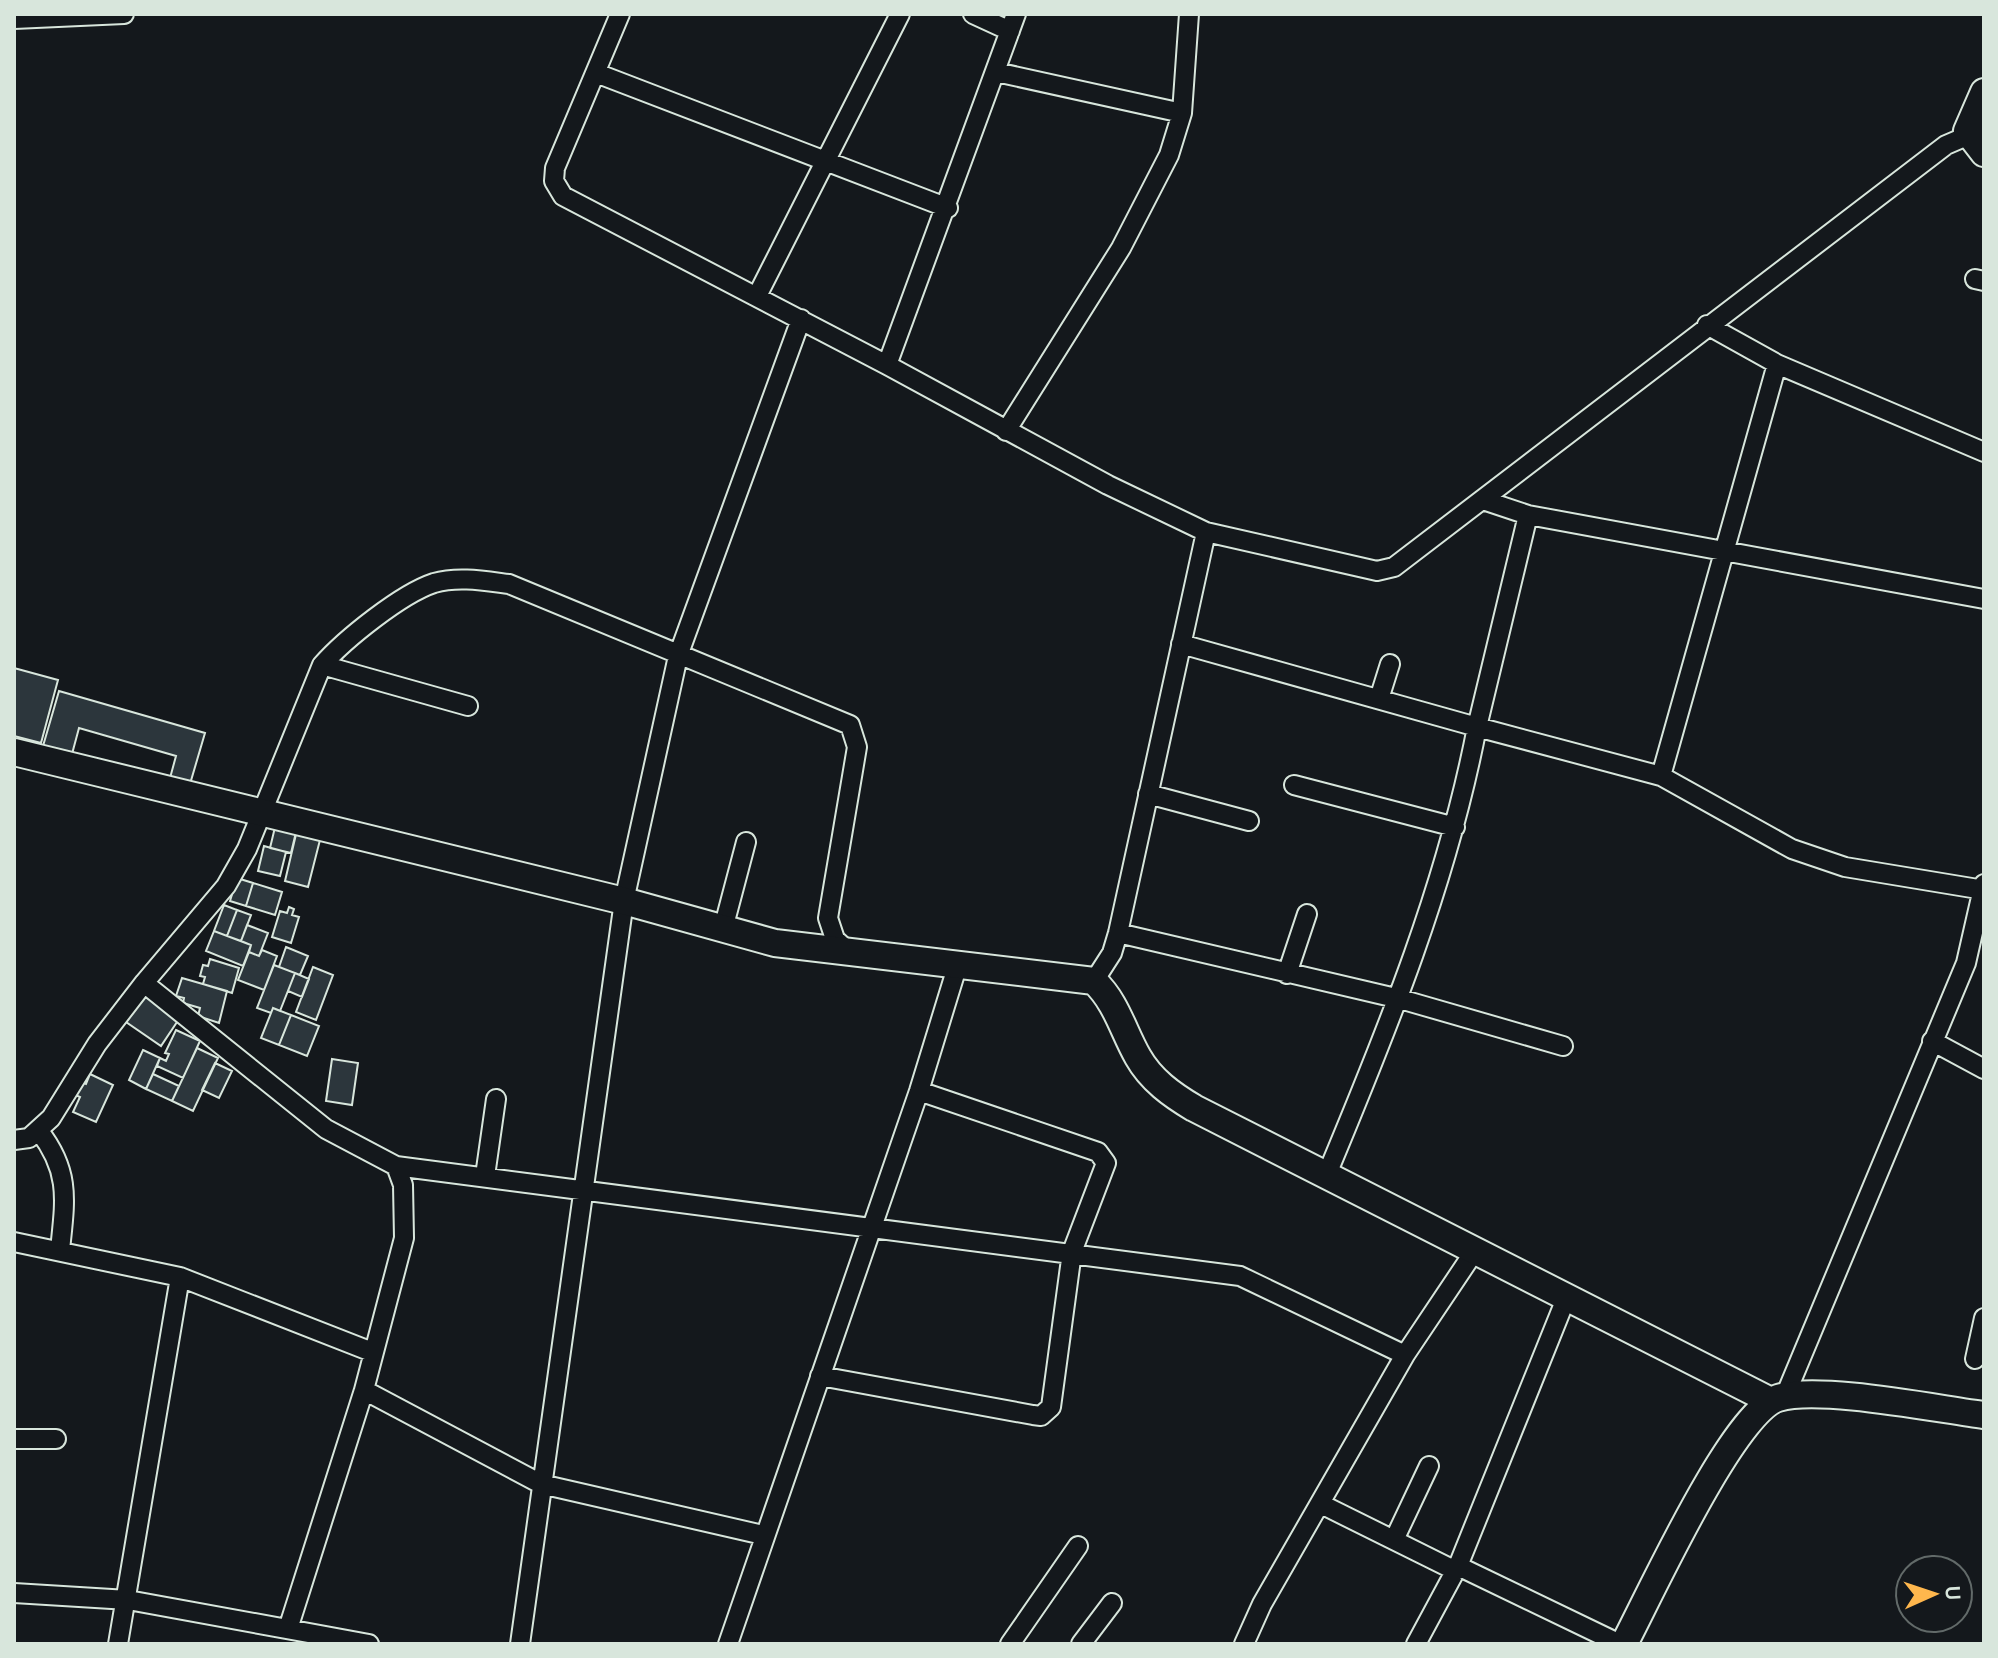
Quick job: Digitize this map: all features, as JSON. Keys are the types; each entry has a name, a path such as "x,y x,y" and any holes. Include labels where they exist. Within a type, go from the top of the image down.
{"street":[{"path":"14,19 124,14"},
{"path":"620,14 555,168 557,188 563,196 801,319 1006,431 1206,532 1382,571 1394,567 1483,500 1707,325 1946,145 1976,145 1970,117 1984,92"},
{"path":"757,296 900,14"},
{"path":"887,365 948,208 1013,22 973,14"},
{"path":"1006,431 1146,205 1169,155 1182,113 1189,14"},
{"path":"996,72 1182,113"},
{"path":"596,73 948,208"},
{"path":"520,1644 624,901 678,656 801,319"},
{"path":"1707,325 1777,364 1984,452"},
{"path":"1661,776 1727,552 1777,364"},
{"path":"1483,500 1528,515 1984,599"},
{"path":"1327,1174 1400,999 1455,827 1528,515"},
{"path":"1094,981 1108,961 1118,933 1206,532"},
{"path":"14,1140 29,1138 51,1118 97,1044 226,886 247,849 322,665 339,646 430,584 450,580 509,584 678,656 843,719 850,725 857,747 828,918 835,939 853,954"},
{"path":"1181,644 1661,776 1792,849 1845,867 1984,888 1966,963 1778,1398 1727,1450 1622,1644 1321,1504"},
{"path":"1379,699 1390,664"},
{"path":"322,665 468,706"},
{"path":"14,752 624,901 775,943 1094,981 1112,1001 1139,1059 1157,1082 1217,1121 1567,1296 1778,1398 1815,1393 1984,1415"},
{"path":"1294,785 1455,827"},
{"path":"1148,794 1249,821"},
{"path":"723,929 746,842"},
{"path":"1287,974 1307,914"},
{"path":"1118,933 1400,999 1563,1046"},
{"path":"728,1644 763,1535 919,1091 958,964"},
{"path":"144,983 326,1129 396,1166 870,1229 1072,1252 1248,1278 1405,1355"},
{"path":"1932,1041 1984,1069"},
{"path":"820,1376 1041,1416 1051,1407 1072,1252 1106,1169 1098,1152 919,1091"},
{"path":"485,1176 496,1099"},
{"path":"39,1131 60,1164 64,1183 60,1250"},
{"path":"288,1629 364,1390 404,1238 403,1185 396,1166"},
{"path":"14,1242 180,1277 372,1352"},
{"path":"1244,1644 1262,1604 1405,1355 1485,1254"},
{"path":"118,1644 128,1600 180,1277"},
{"path":"1416,1644 1457,1569 1567,1296"},
{"path":"1975,1359 1984,1318"},
{"path":"364,1390 541,1484 763,1535"},
{"path":"14,1439 56,1439"},
{"path":"1394,1540 1429,1466"},
{"path":"1010,1644 1078,1546"},
{"path":"14,1593 128,1600 369,1644"},
{"path":"1081,1644 1112,1603"}],"building":[{"path":"14,668 58,680 41,743 14,736"},
{"path":"59,691 205,733 190,784 170,778 176,756 79,728 72,754 43,746"},
{"path":"276,823 297,828 291,853 270,848"},
{"path":"297,830 321,836 308,887 285,881"},
{"path":"264,846 286,852 280,876 258,871"},
{"path":"237,878 253,883 246,906 230,901"},
{"path":"253,883 282,892 275,915 246,906"},
{"path":"224,905 237,910 227,936 214,931"},
{"path":"289,907 294,909 292,915 299,917 291,943 272,937 280,911 287,913"},
{"path":"237,910 251,915 241,941 227,936"},
{"path":"247,925 268,933 259,956 249,952 251,945 241,941"},
{"path":"214,931 251,945 243,966 206,951"},
{"path":"286,947 308,956 300,975 279,967"},
{"path":"262,950 277,956 264,990 238,980 249,952 259,956"},
{"path":"210,959 239,968 232,993 203,984 205,977 200,976 203,965 208,966"},
{"path":"274,965 295,973 280,1011 273,1008 271,1013 257,1008"},
{"path":"313,967 333,975 316,1020 296,1012"},
{"path":"295,973 309,979 302,997 288,991"},
{"path":"182,978 227,991 219,1023 198,1016 200,1008 183,1003 184,998 176,996"},
{"path":"145,995 179,1019 161,1046 126,1022"},
{"path":"273,1008 291,1015 279,1045 261,1038"},
{"path":"291,1015 319,1026 307,1056 279,1045"},
{"path":"176,1030 200,1041 183,1078 157,1066 160,1058 166,1061 169,1054 165,1053"},
{"path":"197,1048 218,1058 193,1111 172,1101"},
{"path":"143,1050 160,1058 146,1089 129,1080"},
{"path":"332,1059 358,1063 352,1105 326,1101"},
{"path":"215,1063 232,1071 219,1098 202,1090"},
{"path":"90,1074 113,1085 96,1122 73,1112 80,1097 73,1094 79,1081 86,1084"},
{"path":"153,1074 179,1086 172,1101 146,1089"}]}
